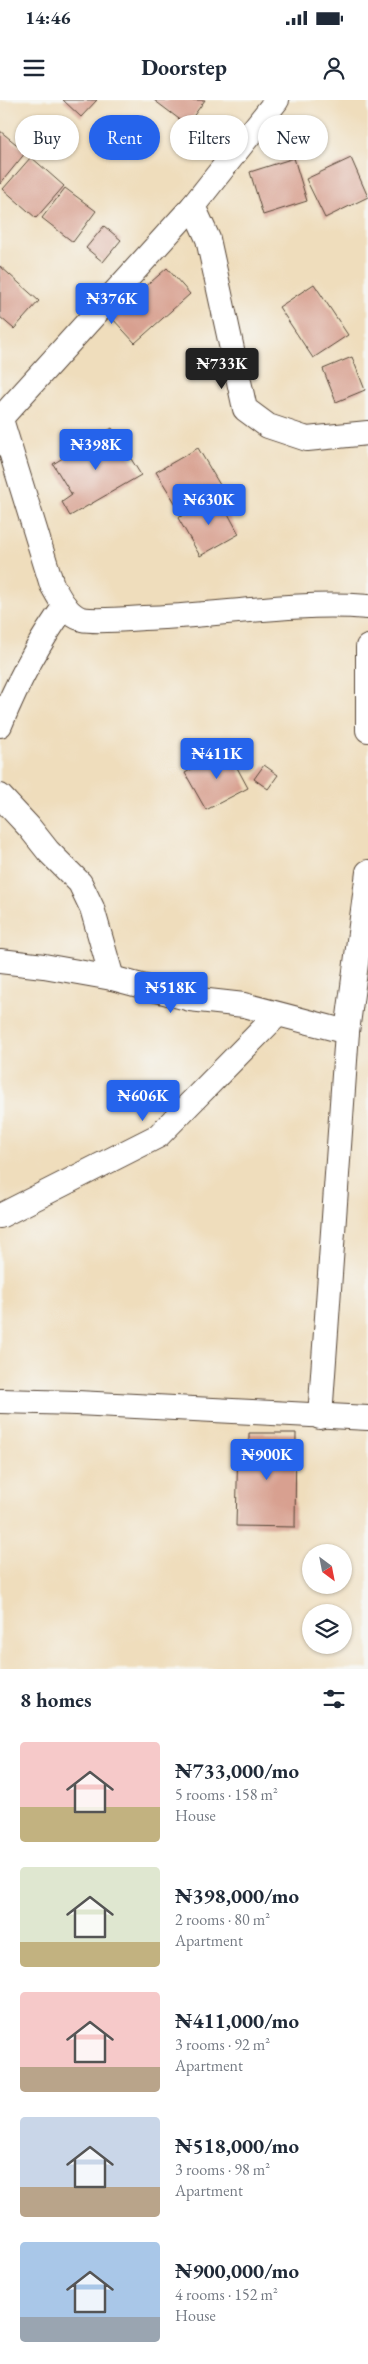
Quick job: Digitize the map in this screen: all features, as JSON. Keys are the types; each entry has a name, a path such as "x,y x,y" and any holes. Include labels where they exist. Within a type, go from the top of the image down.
{"street":[{"path":"277,100 193,206 1,417 52,585 64,606 81,619 184,617 334,604 368,607"},
{"path":"193,206 208,239 245,409 268,426 307,439 368,433"},
{"path":"0,725 41,638 64,606"},
{"path":"368,647 368,730"},
{"path":"0,796 30,827 48,852 80,883 92,908 112,978"},
{"path":"320,1417 347,1032 368,872"},
{"path":"0,961 112,978 190,999 244,1005 347,1032"},
{"path":"0,1216 158,1136 277,1015"},
{"path":"0,1402 78,1403 368,1418"}],"building":[{"path":"63,100 97,100 81,117"},
{"path":"154,100 205,100 194,115 174,115"},
{"path":"0,131 15,143 15,160 20,160 0,184"},
{"path":"351,158 368,197 325,218 306,179"},
{"path":"28,160 34,160 64,186 36,218 3,189"},
{"path":"288,160 295,160 307,201 263,215 250,172"},
{"path":"65,188 96,211 73,242 42,218"},
{"path":"104,226 121,240 103,262 86,248"},
{"path":"0,266 39,301 14,329 0,317"},
{"path":"167,268 190,294 135,343 111,317"},
{"path":"314,284 348,335 313,358 279,307"},
{"path":"352,357 365,390 336,402 323,369"},
{"path":"112,428 141,475 70,516 62,502 72,495 53,464"},
{"path":"198,448 220,485 179,509 156,472"},
{"path":"218,495 239,534 200,556 178,518"},
{"path":"227,749 248,788 206,810 185,773"},
{"path":"264,765 278,775 268,789 254,779"},
{"path":"249,1433 296,1433 295,1527 236,1526 238,1443 249,1443"}]}
